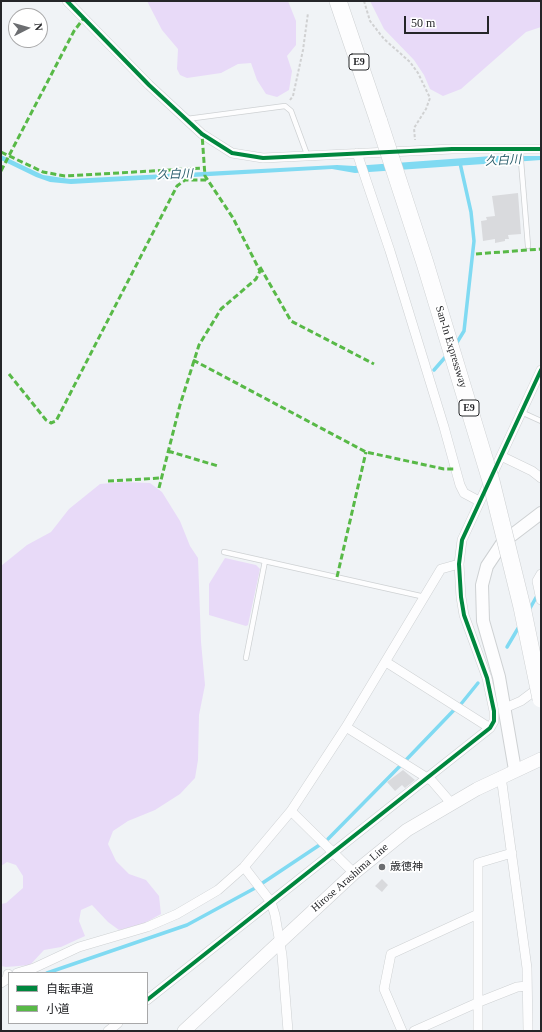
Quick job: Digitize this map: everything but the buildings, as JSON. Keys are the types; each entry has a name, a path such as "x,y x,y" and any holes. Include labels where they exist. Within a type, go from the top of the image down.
{"highway":[{"name":"San-In Expressway","path":"338,1 431,261 482,428 513,540 541,665"},
{"name":"San-In Expressway","path":"345,1 491,481 522,607 541,699"}],"main road":[{"name":"Hirose Arashima Line","path":"184,1031 354,873 407,830 451,803 501,776 541,759"}],"street":[{"path":"67,1 149,85 202,134 232,153 263,158 452,149 520,151 541,149"},
{"path":"357,153 393,259 460,485 464,493 479,501"},
{"path":"148,999 490,728 494,721 494,711 487,678 464,615 459,582 459,564 462,540 541,370"},
{"path":"501,456 532,471 541,478"},
{"path":"515,770 499,677 482,621 482,585 487,566 503,542 541,513"},
{"path":"17,972 34,968 79,948 147,927 177,914 218,890 244,867 291,811 346,727 441,569 459,564"},
{"path":"541,574 537,581 541,598"},
{"path":"386,662 490,728"},
{"path":"505,708 520,701 541,686"},
{"path":"346,727 432,781 451,803"},
{"path":"501,776 527,968 528,1031"},
{"path":"291,811 354,873"},
{"path":"478,1031 480,1002 478,863 512,853"},
{"path":"244,867 271,902 275,915 280,941 288,1031"},
{"path":"402,1031 384,989 391,954 478,914"},
{"path":"414,1031 516,987 527,986"},
{"path":"108,1031 117,1024"}],"lane":[{"path":"187,119 285,106 291,111 308,157"},
{"path":"520,151 528,246"},
{"path":"521,412 541,421"},
{"path":"224,552 425,597"},
{"path":"246,658 265,561"}],"path":[{"path":"364,1 370,21 384,39 410,62 418,72 430,98 426,109 414,128 415,142"},
{"path":"285,106 293,96 303,50 308,14"}],"shaded area":[{"path":"147,1 288,1 296,21 296,45 287,56 292,71 289,90 277,97 266,94 257,80 251,63 238,64 221,73 187,78 180,75 177,69 178,49 162,30"},
{"path":"370,1 541,1 541,27 526,32 461,89 443,96 430,89 424,75 414,60 384,29"},
{"path":"123,482 150,483 162,492 180,521 190,546 198,558 201,642 205,685 199,715 198,760 195,778 180,794 155,810 128,821 113,831 108,844 116,861 129,874 146,880 159,896 161,914 143,924 119,930 108,922 92,905 81,910 79,921 85,936 61,947 44,950 30,965 1,966 1,904 6,903 23,888 23,876 16,865 7,862 1,866 1,566 27,545 51,532 69,509 100,484"},
{"path":"225,558 256,565 260,569 248,625 246,626 209,615 209,584"}],"water":[{"name":"久白川","path":"1,155 43,175 70,179 337,165 354,166 492,156 541,156 541,160 355,173 332,169 71,184 50,182 36,177 1,160"}],"waterway":[{"path":"456,344 464,331 474,241 471,212 460,163"},
{"path":"434,370 448,354"},
{"path":"529,610 538,594"},
{"path":"507,647 520,625"},
{"path":"461,704 478,683"},
{"path":"406,760 454,710"},
{"path":"328,839 400,766"},
{"path":"261,884 321,844"},
{"path":"50,972 187,925 257,887"}],"marked path":[{"path":"1,171 74,31 84,18"},
{"path":"159,488 180,405 199,345 221,309 256,279 260,271 233,218 205,176 202,134"},
{"path":"1,152 43,172 65,176 204,168"},
{"path":"9,374 46,420 51,423 56,421 177,186 185,180 206,180"},
{"path":"476,254 541,249"},
{"path":"260,267 291,321 374,364"},
{"path":"193,360 366,452 444,469 456,469"},
{"path":"168,451 218,466"},
{"path":"337,577 366,452"},
{"path":"108,481 161,478"}],"cycle path":[{"path":"67,1 149,85 202,134 232,153 263,158 452,149 541,149"},
{"path":"148,999 490,728 494,721 494,711 487,678 464,615 461,597 459,564 462,540 541,370"}],"place":[{"name":"歳徳神","path":"382,867"}]}
